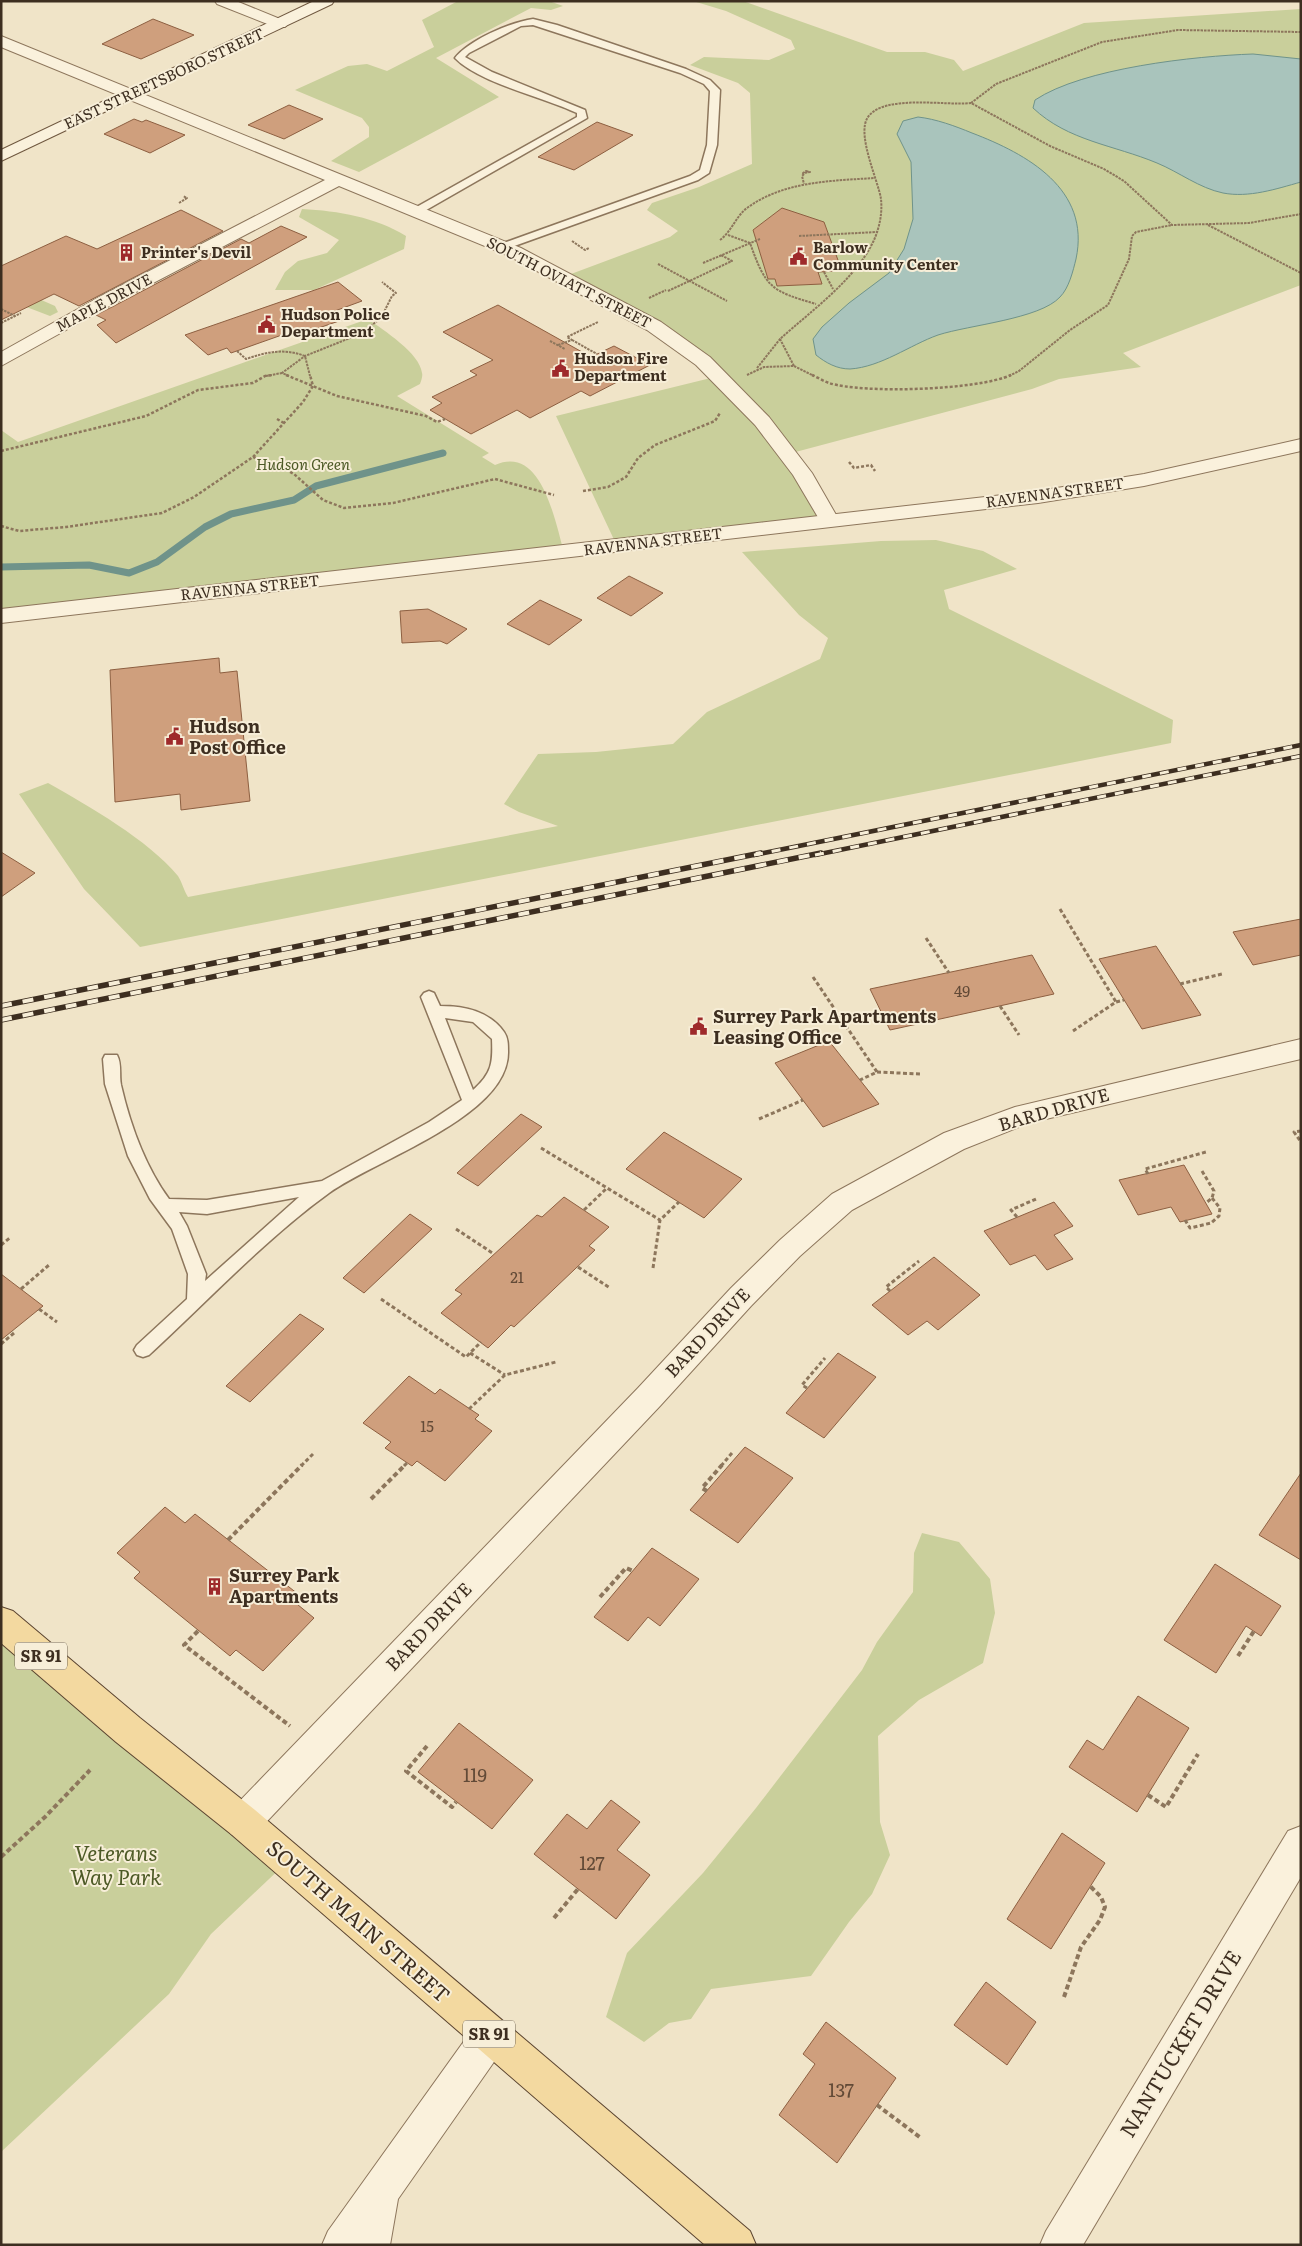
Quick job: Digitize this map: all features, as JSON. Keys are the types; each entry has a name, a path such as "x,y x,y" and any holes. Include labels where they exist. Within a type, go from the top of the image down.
{"main road":[{"name":"SOUTH MAIN STREET","path":"1,1622 128,1730 243,1822 490,2036 736,2245"}],"street":[{"path":"222,1 280,24"},
{"name":"EAST STREETSBORO STREET","path":"1,156 327,1"},
{"name":"SOUTH OVIATT STREET","path":"1,41 502,247 585,288 654,326 703,361 762,421 802,473 829,520"},
{"name":"MAPLE DRIVE","path":"1,360 107,300 340,179"},
{"name":"RAVENNA STREET","path":"1,616 1038,497 1144,480 1301,445"},
{"name":"BARD DRIVE","path":"243,1822 649,1397 742,1296 790,1248 842,1202 954,1141 1025,1114 1301,1049"},
{"name":"NANTUCKET DRIVE","path":"1060,2245 1301,1843"},
{"path":"342,2245 490,2036"},
{"path":"370,2245 381,2188"}],"lane":[{"path":"417,211 582,118 582,112 564,102 505,80 460,58 466,51 519,24 533,22 554,27 682,71 707,82 715,90 712,145 705,171 694,178 502,247"},
{"path":"143,1350 324,1187 372,1158 445,1122 471,1104 490,1085 502,1060 500,1038 483,1019 465,1012 432,1005 471,1104"},
{"path":"111,1059 113,1084 124,1124 136,1156 164,1205 179,1226 197,1274 195,1303"},
{"path":"164,1205 207,1207 324,1187"}],"path":[{"path":"971,104 996,84 1053,60 1109,40 1178,30 1225,29 1301,32"},
{"path":"743,378 757,368 780,339 833,289 865,255 877,232 881,212 880,194 874,178 865,124 868,117 887,107 899,105 971,104 1050,146 1104,169 1124,181 1172,225"},
{"path":"804,174 802,176 804,184"},
{"path":"720,240 728,235 732,225 755,202 782,189 804,184 874,178"},
{"path":"179,203 187,198 183,196"},
{"path":"757,368 794,366 829,383 857,388 900,389 976,384 1002,379 1019,371 1070,330 1108,305 1129,259 1132,236 1136,232 1172,225 1250,223 1301,214"},
{"path":"1206,224 1301,274"},
{"path":"799,236 877,232"},
{"path":"728,235 750,243 764,281 769,286 785,294 816,304"},
{"path":"703,263 760,240"},
{"path":"571,241 585,250 589,248"},
{"path":"668,290 732,261 721,255"},
{"path":"658,264 727,301"},
{"path":"824,272 833,289"},
{"path":"1,451 146,416 198,390 253,384 265,376 282,373 305,356 351,339 381,318 392,296 396,293 382,282 388,280"},
{"path":"1,308 15,316"},
{"path":"1,323 21,313"},
{"path":"780,339 794,366"},
{"path":"572,340 597,354"},
{"path":"550,341 565,349"},
{"path":"237,351 246,360 278,349 291,350 305,356"},
{"path":"1,526 19,531 66,527 162,513 194,497 253,457 303,402 313,386 305,356"},
{"path":"282,373 336,396 426,416 437,422 445,418"},
{"path":"583,492 608,487 626,477 645,451 654,445 715,421 722,410"},
{"path":"277,420 284,423"},
{"path":"253,457 277,465 294,474 323,500 344,508 393,503 495,479 505,479 539,493 554,495"},
{"path":"850,462 854,468 871,465 875,471"},
{"path":"1060,909 1116,1002"},
{"path":"926,938 949,973"},
{"path":"1180,984 1222,974"},
{"path":"813,977 878,1072"},
{"path":"1073,1031 1116,1002 1124,1000"},
{"path":"1000,1006 1018,1035"},
{"path":"860,1080 878,1072 920,1074"},
{"path":"759,1119 803,1100"},
{"path":"1301,1130 1294,1132 1301,1142"},
{"path":"541,1148 660,1220"},
{"path":"1148,1174 1145,1169 1206,1152"},
{"path":"1202,1171 1214,1191 1212,1198 1206,1203"},
{"path":"584,1210 608,1188"},
{"path":"1185,1220 1190,1228 1211,1223 1219,1216 1220,1208 1212,1198"},
{"path":"1017,1217 1011,1210 1036,1199"},
{"path":"652,1268 660,1220 678,1202"},
{"path":"456,1229 494,1254"},
{"path":"1,1245 11,1237"},
{"path":"890,1291 886,1287 919,1261"},
{"path":"21,1289 49,1265"},
{"path":"578,1267 610,1288"},
{"path":"381,1299 466,1357 480,1342"},
{"path":"39,1309 57,1322"},
{"path":"1,1344 14,1333 12,1332"},
{"path":"470,1353 505,1375"},
{"path":"807,1388 802,1385 825,1358"},
{"path":"469,1409 505,1375 556,1362"},
{"path":"707,1491 702,1488 732,1453"},
{"path":"228,1540 312,1454"},
{"path":"371,1498 407,1463"},
{"path":"600,1597 626,1568 632,1572"},
{"path":"198,1630 184,1645 290,1726"},
{"path":"1238,1656 1254,1631"},
{"path":"427,1746 406,1772 452,1807 456,1802"},
{"path":"1148,1795 1166,1807 1198,1754"},
{"path":"1,1857 45,1817 90,1770"},
{"path":"1064,1997 1071,1969 1081,1947 1100,1920 1105,1907 1101,1896 1090,1886"},
{"path":"554,1918 578,1889"},
{"path":"877,2105 921,2138"}],"green space":[{"path":"458,1 549,1 563,6 551,10 531,8 436,58 499,97 359,172 331,161 369,137 369,127 362,118 295,90 348,66 367,64 387,71 434,47 422,20"},
{"path":"693,1 743,1 887,52 925,52 954,60 963,71 1084,23 1301,9 1301,285 1123,353 1141,367 1059,379 1032,389 788,454 829,520 617,546 556,416 719,376 703,361 563,277 670,237 678,231 647,210 652,203 699,187 752,164 750,93 738,83 690,65 704,57 769,60 795,49 791,40 726,11"},
{"path":"302,209 343,213 382,224 406,236 404,249 314,290 275,290 285,272 298,261 327,253 339,240 299,217"},
{"path":"5,284 55,306 58,312 50,316 16,303"},
{"name":"Hudson Green","path":"368,319 408,350 420,365 422,378 420,384 397,396 489,453 482,457 495,465 511,461 524,466 535,475 544,489 551,506 564,552 1,616 1,430 18,442"},
{"path":"936,540 983,551 1017,569 944,590 949,609 1173,720 1171,743 140,947 84,889 19,794 48,783 99,813 151,849 165,862 178,876 188,897 558,826 519,812 504,804 538,754 596,752 673,744 707,712 820,659 828,638 799,615 742,552 881,541"},
{"path":"922,1533 959,1542 990,1579 995,1613 983,1663 919,1700 878,1736 880,1822 890,1855 872,1894 849,1922 811,1976 711,1989 691,2019 669,2023 644,2042 606,2017 627,1953 703,1873 756,1808 862,1670 877,1642 913,1592 914,1553"},
{"name":"Veterans Way Park","path":"1,1621 287,1862 211,1934 169,1994 1,2152"}],"water":[{"path":"1253,54 1301,59 1301,182 1253,194 1233,194 1214,191 1157,163 1076,135 1061,128 1033,108 1035,100 1056,89 1110,72 1171,61"},
{"path":"918,117 932,119 966,130 993,142 1033,164 1050,178 1064,194 1074,213 1078,234 1076,259 1072,274 1066,289 1060,297 1050,305 1037,311 938,335 873,364 850,369 836,367 816,355 813,339 822,327 849,303 889,273 904,249 913,219 911,162 897,134 903,121"}],"building":[{"path":"153,19 194,35 141,59 102,44"},
{"path":"289,105 323,119 284,139 248,125"},
{"path":"134,119 142,122 146,120 185,135 150,153 104,134"},
{"path":"597,122 633,135 574,170 538,157"},
{"name":"Barlow Community Center","path":"782,208 824,222 842,271 818,272 822,284 777,286 775,279 768,279 753,230"},
{"path":"181,210 223,231 79,306 54,294 1,320 1,266 66,236 97,249"},
{"path":"281,226 307,237 116,343 97,325 106,320 96,315 241,239 249,243"},
{"name":"Hudson Police Department","path":"338,282 362,301 332,312 342,320 301,334 296,330 231,353 227,348 208,355 185,335"},
{"name":"Hudson Fire Department","path":"498,305 591,357 614,346 650,365 590,396 581,391 530,418 517,410 471,434 430,410 442,403 432,397 477,375 470,371 493,360 443,332"},
{"path":"629,576 663,593 631,616 597,598"},
{"path":"540,600 582,620 549,645 507,624"},
{"path":"428,609 467,629 447,644 440,641 402,643 400,611"},
{"path":"219,658 220,673 237,671 250,801 181,810 180,794 115,802 110,670"},
{"path":"1,852 35,873 1,897"},
{"path":"1301,919 1301,955 1253,965 1233,932"},
{"path":"1156,946 1201,1015 1142,1029 1099,959"},
{"path":"1032,955 1054,994 890,1030 870,989"},
{"path":"829,1041 879,1104 823,1127 775,1063"},
{"path":"521,1114 542,1127 478,1186 457,1173"},
{"path":"664,1132 742,1179 704,1218 626,1169"},
{"path":"1184,1165 1212,1214 1180,1222 1171,1207 1138,1215 1119,1180"},
{"path":"564,1197 609,1227 589,1246 595,1250 514,1327 511,1325 488,1348 441,1313 462,1294 455,1290 537,1215 542,1217"},
{"path":"1054,1202 1073,1226 1054,1235 1073,1259 1047,1270 1035,1255 1010,1265 984,1231"},
{"path":"410,1214 432,1229 364,1293 343,1278"},
{"path":"934,1257 980,1295 938,1330 927,1321 908,1335 872,1305"},
{"path":"1,1274 43,1306 1,1340"},
{"path":"300,1314 324,1329 250,1402 226,1386"},
{"path":"838,1353 876,1377 824,1438 786,1413"},
{"path":"409,1376 435,1394 440,1389 479,1415 475,1419 492,1431 445,1481 417,1461 412,1466 385,1448 391,1442 363,1423"},
{"path":"745,1447 793,1478 738,1543 690,1510"},
{"path":"1301,1473 1301,1560 1259,1535"},
{"name":"Surrey Park Apartments","path":"165,1507 185,1523 195,1514 298,1594 292,1600 314,1618 263,1671 236,1650 230,1656 134,1578 140,1572 117,1553"},
{"path":"652,1548 699,1579 660,1626 648,1617 628,1641 594,1617"},
{"path":"1215,1564 1281,1606 1261,1636 1246,1626 1216,1673 1164,1640"},
{"path":"1138,1696 1189,1728 1137,1812 1069,1767 1087,1740 1103,1750"},
{"path":"459,1723 533,1780 492,1829 418,1772"},
{"path":"611,1800 640,1822 617,1850 650,1875 616,1919 534,1854 567,1814 587,1829"},
{"path":"1062,1833 1105,1863 1051,1949 1007,1919"},
{"path":"986,1982 1036,2022 1007,2065 954,2025"},
{"path":"826,2022 896,2078 837,2163 779,2115 815,2064 803,2054"}],"waterway":[{"path":"1,567 89,565 129,573 157,562 205,527 231,514 294,500 316,486 443,453"}],"railway":[{"path":"754,855 1301,745"},
{"path":"815,855 1301,756"},
{"path":"1,1006 761,853"},
{"path":"1,1020 821,853"}],"place":[{"name":"Printer's Devil","path":"127,253"},
{"name":"Barlow Community Center","path":"799,257"},
{"name":"Hudson Police Department","path":"267,324"},
{"name":"Hudson Fire Department","path":"560,368"},
{"name":"Hudson Post Office","path":"175,737"},
{"name":"Surrey Park Apartments Leasing Office","path":"699,1027"},
{"name":"Surrey Park Apartments","path":"215,1586"}]}
